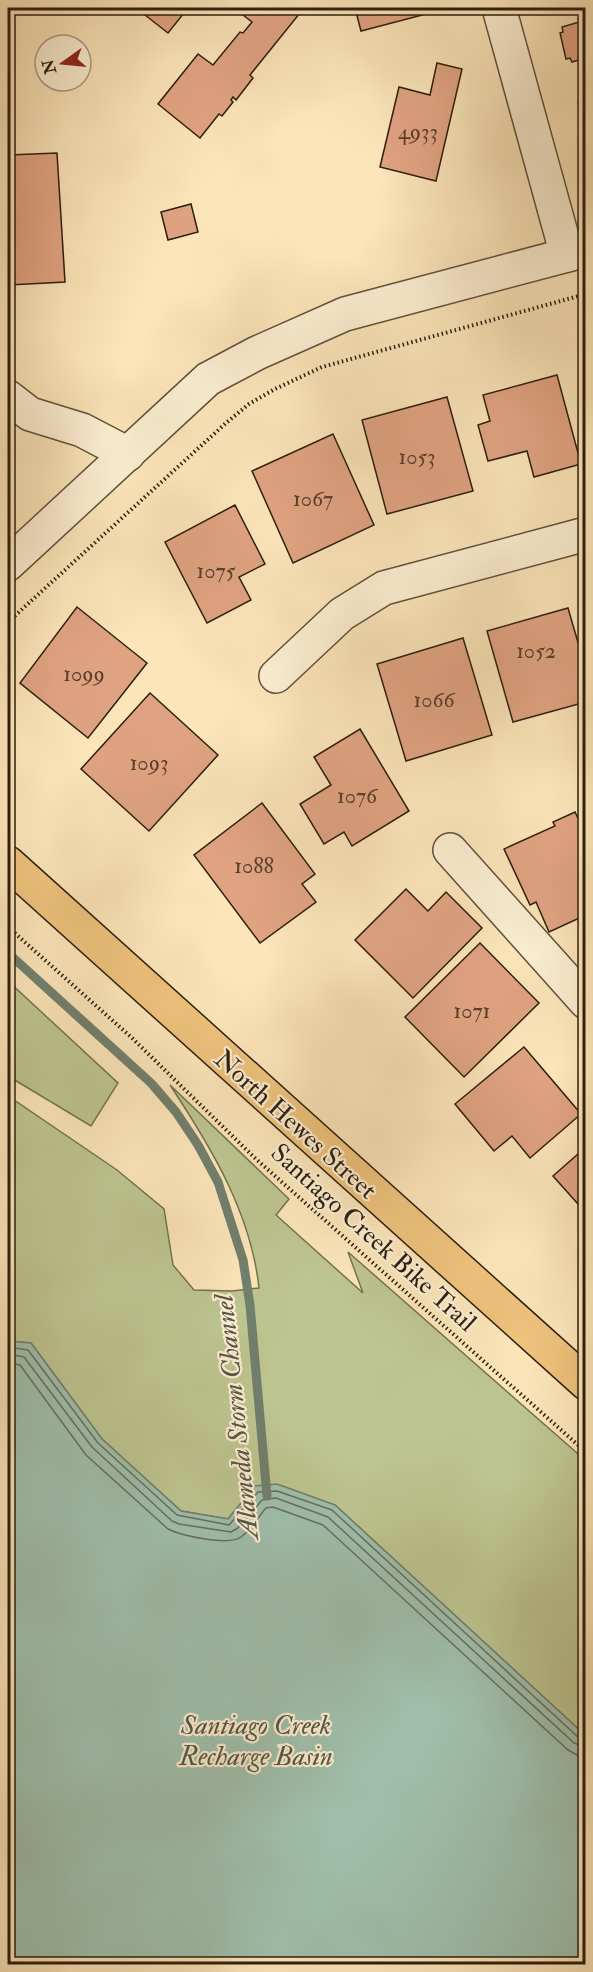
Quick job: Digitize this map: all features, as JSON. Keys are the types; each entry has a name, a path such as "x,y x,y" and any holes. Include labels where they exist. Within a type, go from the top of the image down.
{"main road":[{"name":"North Hewes Street","path":"8,862 585,1383"}],"street":[{"path":"8,564 208,379 257,353 345,314 576,253 499,8"},
{"path":"8,397 30,414 82,430 128,454"},
{"path":"276,676 342,614 384,588 585,534"},
{"path":"450,850 585,1002"}],"path":[{"path":"8,622 226,423 275,389 322,367 585,294"},
{"name":"Santiago Creek Bike Trail","path":"8,927 131,1037 257,1160 585,1452"}],"green space":[{"path":"8,981 118,1083 91,1126 8,1076"},
{"path":"170,1085 289,1199 276,1215 363,1293 348,1252 585,1460 585,1735 335,1505 255,1486 228,1519 181,1511 102,1439 31,1343 8,1341 8,1096 117,1170 164,1209 173,1265 194,1290 232,1291 259,1288 255,1260 238,1207 214,1157"}],"water":[{"name":"Santiago Creek Recharge Basin","path":"8,1341 31,1343 102,1439 181,1511 228,1519 255,1486 277,1484 335,1505 585,1735 585,1964 8,1964"}],"building":[{"path":"151,8 188,8 168,33 145,15"},
{"path":"234,8 304,8 250,75 253,78 236,100 233,97 231,100 233,102 222,116 219,114 200,138 158,104 198,54 213,65 240,32 243,33 252,22"},
{"path":"355,8 429,8 430,13 361,31"},
{"path":"586,20 586,58 572,62 570,58 566,59 560,33 563,32 562,27"},
{"path":"437,63 462,69 436,181 380,167 399,87 430,95"},
{"path":"586,95 586,125 584,126 578,102 581,101 580,96"},
{"path":"57,153 65,282 9,285 8,155"},
{"path":"191,204 198,232 168,240 161,212"},
{"path":"557,375 581,464 534,477 527,451 488,461 478,425 490,421 483,395"},
{"path":"447,397 473,491 387,514 362,420"},
{"path":"333,434 374,525 293,563 252,471"},
{"path":"235,505 265,564 239,577 251,600 207,623 165,542"},
{"path":"77,607 147,663 88,738 20,683"},
{"path":"568,608 586,670 586,702 513,722 487,631"},
{"path":"463,638 492,735 406,761 377,664"},
{"path":"150,693 218,755 149,831 81,769"},
{"path":"360,729 409,811 352,846 344,832 324,844 300,804 331,785 314,757"},
{"path":"262,803 315,874 302,884 316,902 260,943 194,855"},
{"path":"575,812 586,835 586,915 549,932 536,902 530,905 504,849 555,826 553,822"},
{"path":"406,889 428,911 446,892 482,928 413,998 355,940"},
{"path":"480,943 539,1003 464,1077 405,1017"},
{"path":"524,1047 581,1114 530,1158 512,1136 494,1151 455,1104"},
{"path":"586,1147 586,1213 553,1176"}],"waterway":[{"name":"Alameda Storm Channel","path":"8,953 151,1083 176,1112 198,1145 218,1182 243,1260 250,1305 267,1496"}]}
